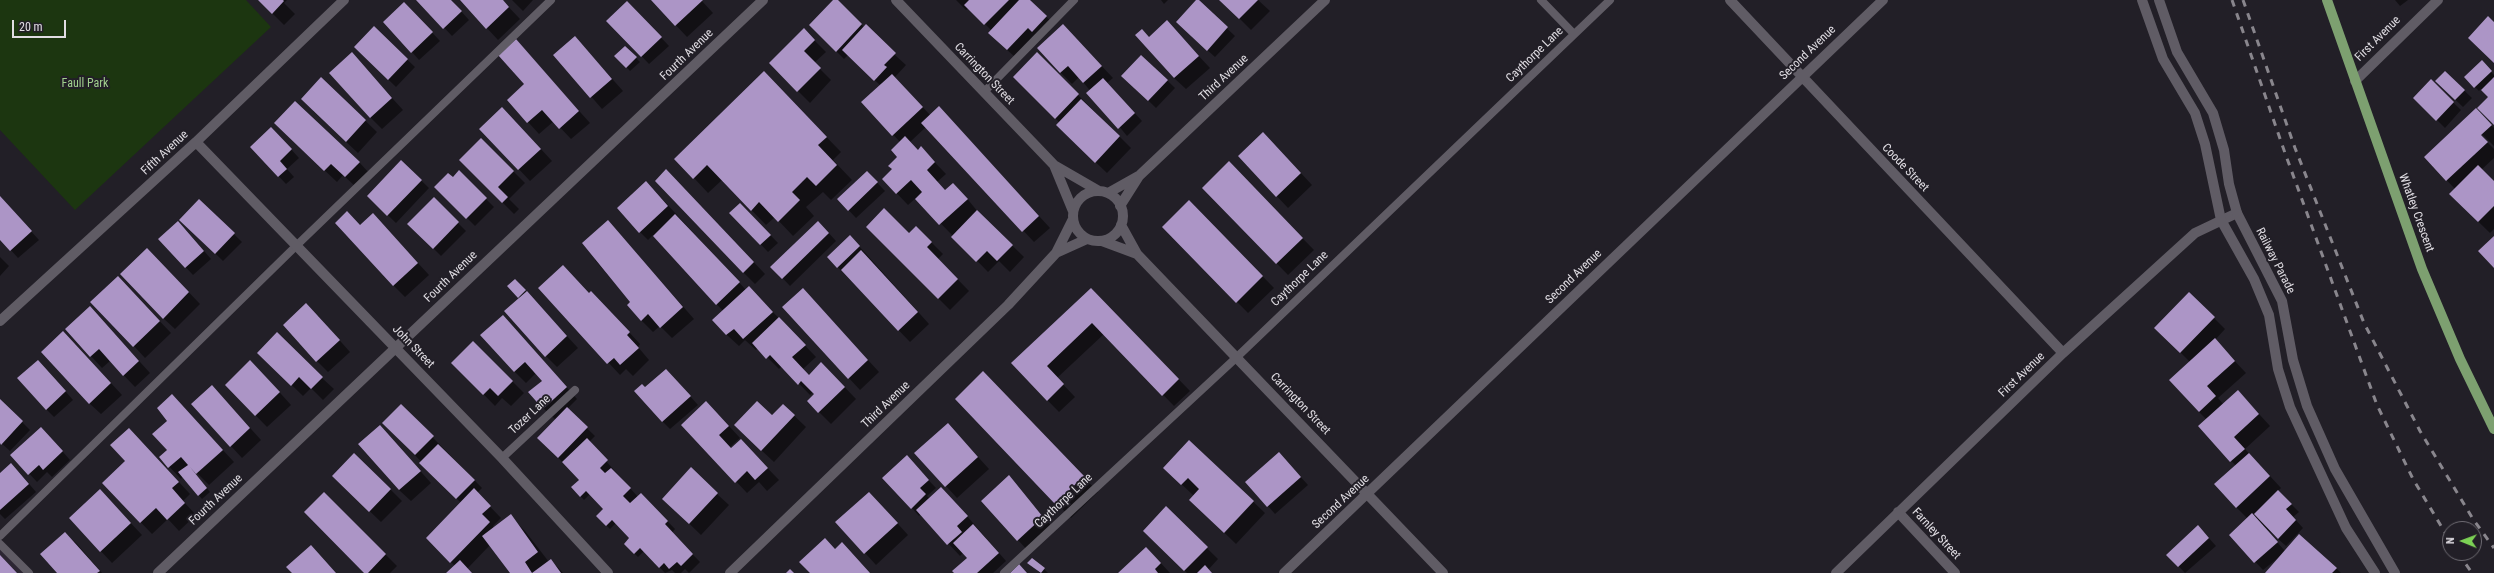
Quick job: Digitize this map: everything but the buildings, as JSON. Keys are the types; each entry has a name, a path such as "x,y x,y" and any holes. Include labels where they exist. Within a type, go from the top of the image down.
{"main road":[{"name":"Whatley Crescent","path":"2327,0 2422,269 2460,359 2494,429"}],"street":[{"name":"Fifth Avenue","path":"0,321 196,142 344,0"},
{"name":"Fourth Avenue","path":"158,573 763,0"},
{"name":"Carrington Street","path":"896,0 1054,165 1103,192"},
{"name":"Third Avenue","path":"1120,206 1140,174 1325,0"},
{"name":"Coode Street","path":"1730,0 1801,78 2063,354"},
{"name":"Second Avenue","path":"1284,573 1369,494 1883,0"},
{"path":"2142,0 2163,60 2195,113 2205,144 2221,220 2254,279 2269,315 2278,369 2304,440 2346,528 2375,573"},
{"name":"Railway Parade","path":"2159,0 2177,52 2213,113 2224,150 2229,184 2237,213 2282,301 2293,360 2308,406 2335,469 2395,573"},
{"name":"First Avenue","path":"2355,81 2438,0"},
{"name":"John Street","path":"196,142 502,458 608,573"},
{"name":"Carrington Street","path":"1054,165 1073,215"},
{"name":"Third Avenue","path":"1103,192 1140,174"},
{"path":"1092,192 1103,192 1120,206 1121,225 1110,238 1102,241 1087,239 1080,234 1073,215 1080,198 1092,192"},
{"name":"First Avenue","path":"1836,573 2063,354 2195,233 2237,213"},
{"name":"Third Avenue","path":"730,573 1008,305 1056,254 1073,215"},
{"name":"Carrington Street","path":"1121,225 1136,254 1369,494 1443,573"},
{"name":"Third Avenue","path":"1056,254 1087,239"},
{"name":"Carrington Street","path":"1102,241 1136,254"},
{"name":"Farnley Street","path":"1898,512 1955,573"}],"lane":[{"path":"0,536 296,246 551,0"},
{"path":"984,92 1074,0"},
{"path":"1541,0 1574,34"},
{"name":"Caythorpe Lane","path":"1004,573 1236,357 1610,0"},
{"name":"Tozer Lane","path":"502,458 575,390"},
{"path":"0,544 29,573"}],"shaded area":[{"path":"0,544 29,573 0,573"}],"green space":[{"name":"Faull Park","path":"0,0 246,0 271,27 75,210 0,130"}],"railway":[{"path":"2232,0 2285,153 2377,405 2413,479 2442,528"},
{"path":"2243,0 2295,148 2364,323 2420,431 2473,519 2494,548"},
{"path":"2464,561 2472,573"}]}
